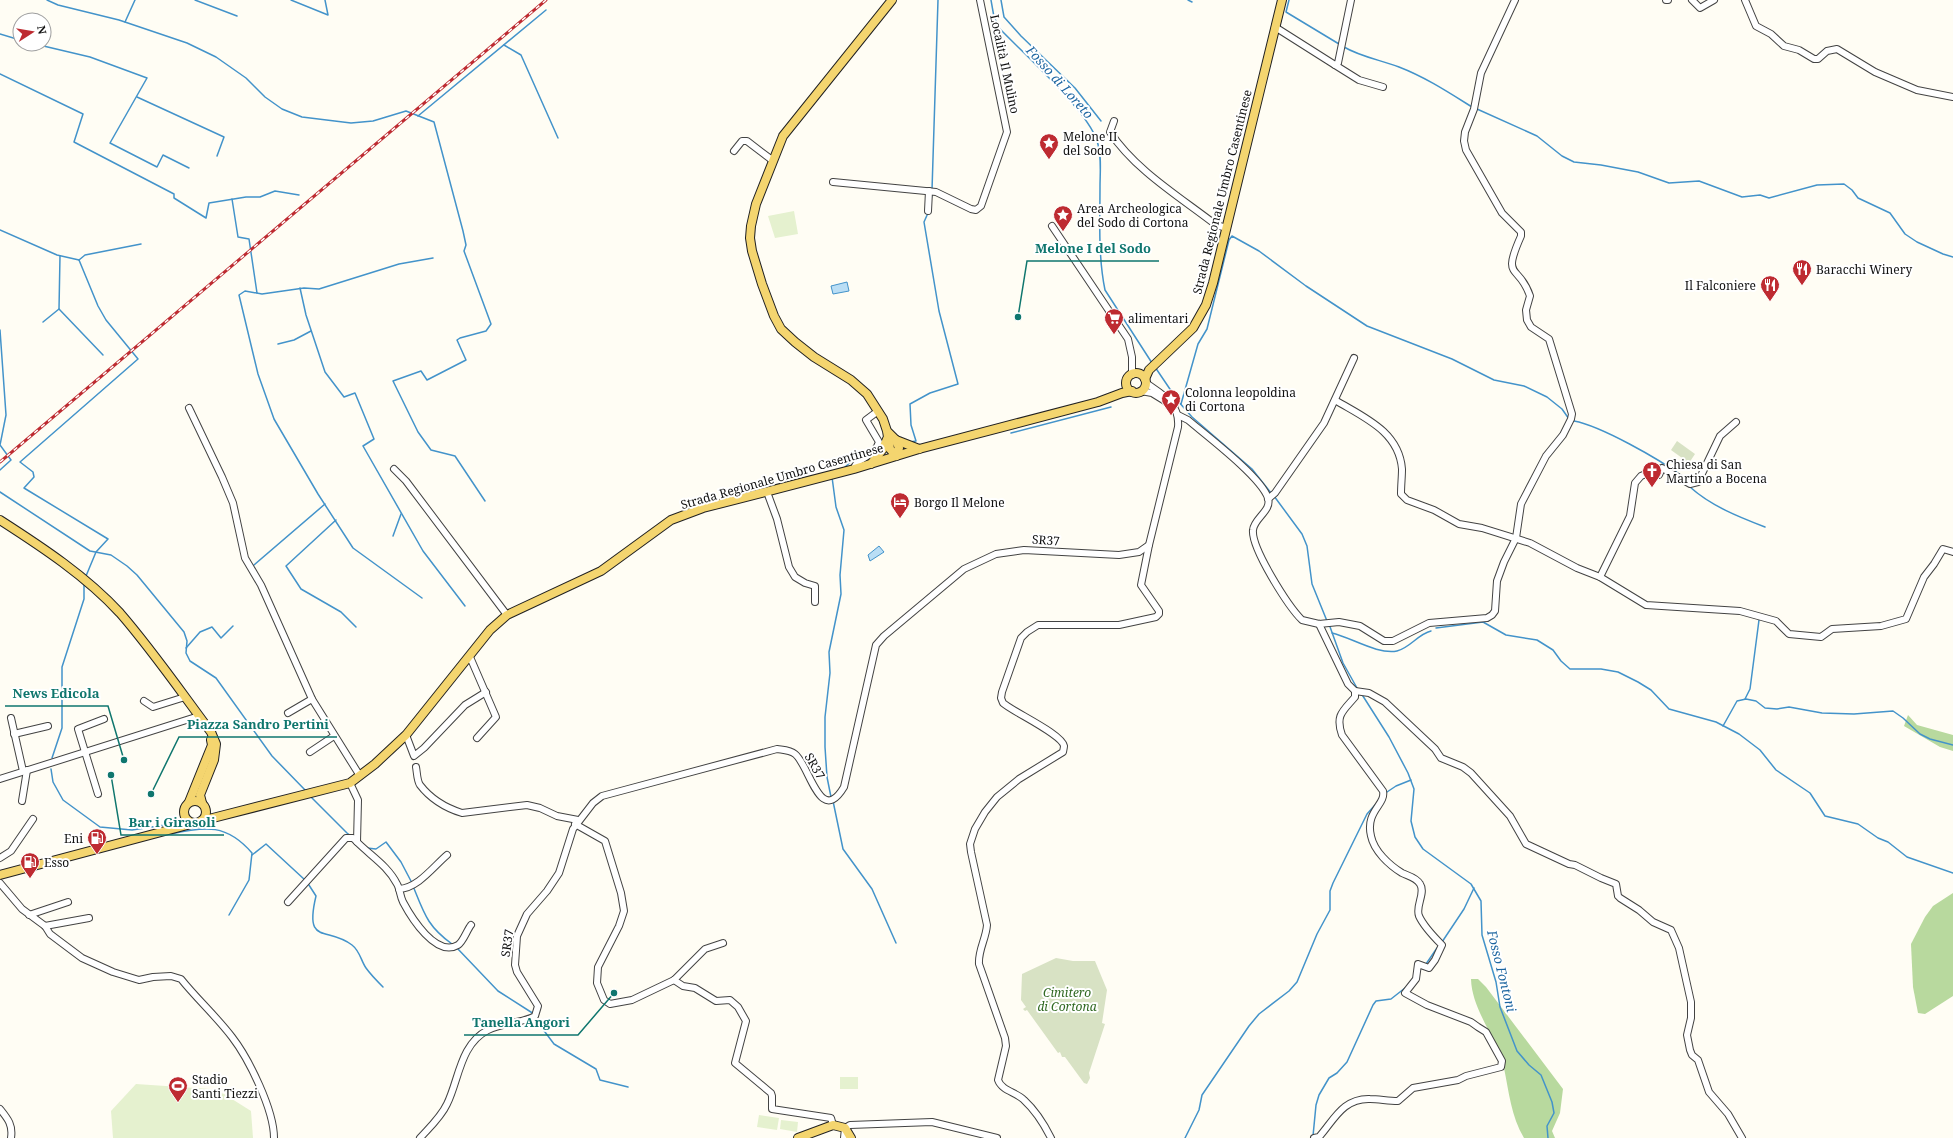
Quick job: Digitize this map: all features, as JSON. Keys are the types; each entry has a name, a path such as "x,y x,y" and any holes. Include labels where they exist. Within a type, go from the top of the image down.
{"main road":[{"path":"892,0 792,122 783,136 772,160 753,214 750,238 756,266 774,316 782,328 795,342 814,357 860,386 878,411 892,440 899,448 896,456"},
{"name":"Strada Regionale Umbro Casentinese","path":"1138,378 1153,367 1193,328 1200,318 1213,282 1227,228 1282,0"},
{"path":"1138,378 1141,391 1132,392 1128,387 1138,378"},
{"path":"1119,394 1138,378"},
{"name":"Strada Regionale Umbro Casentinese","path":"0,875 350,783 406,736 490,630 507,615 601,571 671,520 703,508 854,469 919,448 1005,428 1098,402 1119,394 1132,392"},
{"path":"892,440 919,448"},
{"path":"871,464 892,440"},
{"path":"0,520 83,579 119,613 153,654 211,732 216,744 214,760 200,795 206,816 198,822 188,820 184,814"},
{"path":"171,830 184,814 185,808 189,802 212,745 211,732"},
{"path":"189,802 196,800 212,814 220,816"},
{"path":"798,1138 833,1125 845,1128 851,1138"}],"street":[{"name":"Località Il Mulino","path":"929,191 936,192 976,210 981,206 1008,132 980,0"},
{"path":"1335,65 1338,63 1351,0"},
{"path":"1354,358 1324,423 1271,496 1267,509 1254,524 1253,531 1255,540 1271,577 1302,620 1319,624 1329,623 1360,626 1384,641 1393,640 1429,623 1487,618 1495,611 1498,581 1504,562 1516,538 1521,504 1546,456 1569,427 1572,414 1549,339 1530,327 1527,320 1526,310 1530,296 1523,282 1513,271 1510,263 1521,236 1521,232 1502,213 1466,150 1464,141 1465,132 1474,109 1481,73 1515,0"},
{"path":"1692,0 1700,8 1714,0"},
{"path":"1745,0 1756,26 1771,34 1784,46 1799,50 1814,59 1818,59 1827,51 1837,49 1875,72 1917,90 1953,97"},
{"path":"1275,26 1359,80 1383,87"},
{"path":"1114,121 1110,132 1126,153 1141,167 1216,225 1227,228"},
{"path":"734,151 742,141 747,141 772,160"},
{"path":"833,182 929,191 928,211"},
{"path":"1051,1138 1042,1121 1026,1102 1020,1096 1004,1088 998,1080 1006,1046 1005,1038 979,964 978,954 986,934 987,925 970,844 975,829 985,812 997,797 1019,779 1063,752 1064,746 1061,741 1030,719 1003,703 1001,698 1021,638 1038,625 1119,625 1156,617 1159,614 1159,611 1141,585 1149,545 1178,427 1177,412 1168,398 1138,378 1128,339 1052,226"},
{"path":"1141,391 1157,396 1188,420 1244,468 1271,496"},
{"path":"1335,400 1382,429 1394,442 1402,468 1401,494 1407,500 1434,510 1460,524 1482,528 1516,538 1530,544 1577,568 1600,577 1646,605 1740,611 1776,621 1789,634 1821,637 1832,629 1881,626 1906,619 1924,577 1943,549 1953,552"},
{"path":"189,408 233,503 246,558 261,586 312,699 360,776"},
{"path":"854,469 858,462 872,455 878,446 879,442 866,420 878,411"},
{"path":"1600,577 1630,516 1635,483 1641,476 1648,472 1659,475 1662,468 1690,484 1698,482 1720,436 1736,422"},
{"path":"394,469 406,481 507,615"},
{"path":"767,492 777,519 789,567 795,577 805,583 815,586 815,602"},
{"name":"SR37","path":"420,1138 442,1114 463,1060 471,1045 487,1030 529,1020 536,1015 538,1006 517,972 515,965 517,936 527,914 551,886 559,873 577,822 593,803 602,796 777,749 789,751 795,754 802,762 819,795 824,800 830,801 838,797 844,787 876,645 884,636 964,569 996,554 1024,550 1119,555 1139,552 1149,545"},
{"path":"1319,624 1348,684 1355,691 1369,693 1385,702 1436,749 1441,758 1463,767 1471,773 1510,816 1526,844 1568,864 1578,866 1600,878 1611,881 1618,886 1618,896 1620,898 1653,922 1671,930 1680,948 1691,1002 1691,1018 1687,1035 1690,1050 1692,1055 1698,1060 1709,1092 1728,1114 1739,1130 1742,1138"},
{"path":"470,657 496,717 477,738"},
{"path":"1314,1138 1319,1137 1343,1107 1351,1103 1362,1099 1398,1101 1413,1088 1458,1080 1466,1076 1501,1067 1502,1061 1486,1032 1478,1026 1427,1006 1405,993 1416,979 1418,964 1429,968 1442,946 1419,916 1418,909 1422,888 1420,884 1396,868 1382,856 1374,845 1370,835 1371,817 1383,798 1383,791 1342,735 1338,720 1340,713 1355,697 1355,691"},
{"path":"406,736 414,756 424,748 465,705 486,692"},
{"path":"144,701 153,707 185,697"},
{"path":"288,713 312,699"},
{"path":"0,779 199,716"},
{"path":"11,718 25,771 22,801"},
{"path":"98,794 78,728 104,719"},
{"path":"14,734 48,726"},
{"path":"310,752 334,736"},
{"path":"416,767 419,784 436,800 451,810 462,813 527,805 540,808 557,816 577,822 605,841 621,893 624,911 619,926 598,967 597,982 604,1000 610,1004 632,1000 674,980 705,949 723,942"},
{"path":"350,783 358,800 357,842"},
{"path":"0,858 11,851 33,819"},
{"path":"288,902 346,838 353,838 385,867 399,889 403,901 423,932 436,945 449,948 458,946 470,925"},
{"path":"399,889 408,888 422,879 447,855"},
{"path":"0,883 29,915 45,926 50,934 82,958 113,972 139,980 153,977 171,976 181,979 232,1037 248,1063 264,1096 274,1131 274,1138"},
{"path":"29,915 68,902"},
{"path":"45,926 89,918"},
{"path":"674,980 683,986 695,988 716,1001 730,1000 738,1007 746,1021 736,1059 736,1065 771,1093 772,1109 831,1118 833,1125"},
{"path":"0,1109 8,1118 12,1126 11,1138"},
{"path":"844,1138 845,1128 850,1125 932,1122 997,1138"}],"green space":[{"path":"794,211 798,234 775,238 768,216"},
{"path":"1677,441 1695,454 1689,463 1671,450"},
{"path":"1908,715 1917,725 1953,735 1953,751 1940,747 1904,726"},
{"path":"1953,893 1953,996 1925,1014 1918,1013 1913,987 1911,944 1925,917 1933,906"},
{"name":"Cimitero di Cortona","path":"1056,958 1073,961 1095,961 1107,990 1102,1023 1105,1024 1089,1073 1090,1078 1087,1084 1084,1083 1065,1057 1062,1057 1060,1052 1058,1053 1027,1010 1025,1011 1023,1009 1026,1007 1021,1000 1022,974"},
{"path":"1471,979 1478,979 1486,987 1563,1089 1560,1113 1552,1131 1555,1138 1524,1138 1513,1113 1501,1057 1480,1013 1472,991"},
{"path":"840,1077 858,1077 858,1089 840,1089"},
{"name":"Stadio Santi Tiezzi","path":"136,1084 210,1089 224,1094 251,1111 253,1138 113,1138 111,1111"},
{"path":"759,1115 779,1118 777,1130 757,1127"},
{"path":"781,1120 798,1122 797,1132 780,1129"}],"water":[{"path":"847,282 849,291 833,294 831,286"},
{"path":"879,546 884,552 870,561 868,555"}],"waterway":[{"path":"47,0 58,5 119,20 187,43 216,57 246,78 265,97 282,109 302,117 351,123 373,121 406,111 434,122 463,231 466,245 464,251 491,324 486,331 457,340 466,360 427,380 421,371 393,381 418,432 431,450 455,456 485,501"},
{"path":"125,22 135,0"},
{"path":"195,0 237,16"},
{"path":"291,0 328,15 325,0"},
{"path":"932,190 938,0"},
{"name":"Fosso di Loreto","path":"991,0 994,17 1000,29 1069,99 1081,114 1097,141 1100,152 1100,251 1105,290 1152,363"},
{"path":"1001,0 1004,17 1021,36 1075,88 1101,121"},
{"path":"1188,0 1192,2"},
{"path":"1289,0 1286,12 1339,44"},
{"path":"418,116 546,10"},
{"path":"0,34 12,38"},
{"path":"504,45 521,55 558,138"},
{"path":"1344,47 1418,75 1472,107"},
{"path":"52,48 90,57 147,78 110,143 157,167 163,155 189,168"},
{"path":"0,74 83,114 74,142 174,194 174,198 206,218 209,203 246,197 260,197 275,191 299,195"},
{"path":"137,97 224,137 217,156"},
{"path":"1477,109 1537,136 1562,156 1574,162 1601,165 1638,172 1669,183 1699,181 1742,197 1760,195 1769,198 1817,185 1844,184 1852,190 1858,198 1890,213 1905,234 1917,242 1953,257"},
{"path":"930,207 932,194"},
{"path":"232,199 238,237 249,239 257,293"},
{"path":"910,442 916,441 911,425 910,404 930,393 958,384 939,311 924,222 928,213"},
{"path":"0,230 57,255 79,260 98,306 106,320 138,359 20,462 33,472 34,477 24,488 108,539 96,552 86,576"},
{"path":"1181,404 1198,344 1207,329 1229,240 1232,236 1259,251 1306,286 1367,326 1452,359 1494,380 1524,386 1547,397 1562,409 1569,419"},
{"path":"79,260 85,255 141,244"},
{"path":"60,256 59,309 103,355"},
{"path":"422,598 353,548 318,494 274,419 258,374 239,295 245,291 262,294 304,288 319,289 399,264 433,258"},
{"path":"300,288 306,315 325,372 344,397 355,393 374,439 363,446 423,551 465,606"},
{"path":"43,322 59,309"},
{"path":"0,330 6,415 0,445 11,460 0,470"},
{"path":"278,344 294,340 311,331"},
{"name":"Fosso di Loreto","path":"1155,367 1178,401 1192,417 1252,469 1271,493"},
{"path":"1011,433 1111,407"},
{"path":"1574,421 1599,429 1630,444 1682,476"},
{"path":"844,468 858,455 867,453"},
{"path":"831,797 827,777 825,717 830,673 829,652 841,594 840,575 844,530 836,507 832,477"},
{"path":"1690,487 1698,494 1716,505 1735,515 1765,527"},
{"path":"0,492 90,551 111,555 137,575 184,632 187,641 186,653 190,661 216,678 272,756 306,791"},
{"name":"Fosso di Loreto","path":"1274,496 1302,534 1307,546 1312,584 1327,621"},
{"path":"254,565 325,504"},
{"path":"393,536 401,514"},
{"path":"336,520 286,566 301,589 341,612 356,627"},
{"path":"52,758 62,728 62,667 84,599 84,584"},
{"path":"1745,699 1750,689 1759,620"},
{"path":"1436,628 1483,622 1506,635 1537,640 1553,650 1561,661 1570,669 1601,669 1618,672 1651,690 1669,709 1716,722 1739,734 1760,750 1776,770 1810,793 1825,816 1858,824 1878,838 1888,842 1907,857 1953,873"},
{"name":"Fosso Fontoni","path":"1329,624 1343,663 1357,688"},
{"path":"186,648 200,632 212,627 221,638 233,626"},
{"path":"1332,633 1373,648 1389,652 1402,649 1422,635 1431,631"},
{"name":"Fosso Fontoni","path":"1361,693 1389,737 1408,773 1414,789 1411,821 1415,837 1423,849 1471,884 1481,901 1482,935 1496,982 1500,1007 1517,1051 1529,1065 1541,1075 1552,1102 1554,1113 1547,1126 1548,1138"},
{"path":"1723,726 1737,701 1746,699 1756,701 1765,708 1777,709 1789,707 1822,713 1854,714 1893,711 1920,734 1930,739 1953,745"},
{"path":"51,769 53,782 63,800 100,827 132,830 165,825 167,827"},
{"path":"1387,792 1396,786 1411,780"},
{"path":"311,797 351,836"},
{"path":"833,801 843,849 872,889 896,943"},
{"path":"1185,1138 1199,1110 1202,1095 1249,1026 1259,1014 1289,991 1297,982 1317,934 1330,910 1330,891 1333,883 1367,814 1375,805"},
{"path":"170,832 171,834 205,829 225,832 234,837 252,853 249,880 229,915"},
{"path":"358,839 364,845"},
{"path":"367,848 376,849 386,842 401,862 412,883"},
{"path":"252,855 266,844 305,880"},
{"path":"307,882 316,896 313,912 313,922 316,928 320,932 343,939 352,945 357,950 366,968 383,987"},
{"path":"413,886 427,918 437,931 452,944"},
{"path":"1442,942 1464,909 1474,888"},
{"path":"457,948 498,991 534,1014"},
{"path":"1426,964 1437,948"},
{"path":"1313,1136 1316,1105 1319,1095 1329,1078 1337,1073 1347,1062 1373,1005 1376,1001 1391,999 1405,988"},
{"path":"536,1017 554,1044 596,1069 600,1080 628,1087"}],"railway":[{"path":"0,462 546,0"}],"place":[{"name":"Melone II del Sodo","path":"1049,160"},
{"name":"Area Archeologica del Sodo di Cortona","path":"1063,232"},
{"name":"Baracchi Winery","path":"1802,286"},
{"name":"Il Falconiere","path":"1770,302"},
{"name":"Melone I del Sodo","path":"1018,317"},
{"name":"alimentari","path":"1114,335"},
{"name":"Colonna leopoldina di Cortona","path":"1171,416"},
{"name":"Chiesa di San Martino a Bocena","path":"1652,488"},
{"name":"Borgo Il Melone","path":"900,519"},
{"name":"News Edicola","path":"124,760"},
{"name":"Bar i Girasoli","path":"111,775"},
{"name":"Piazza Sandro Pertini","path":"151,794"},
{"name":"Eni","path":"97,855"},
{"name":"Esso","path":"30,879"},
{"name":"Tanella Angori","path":"614,993"},
{"name":"Stadio Santi Tiezzi","path":"178,1103"}]}
